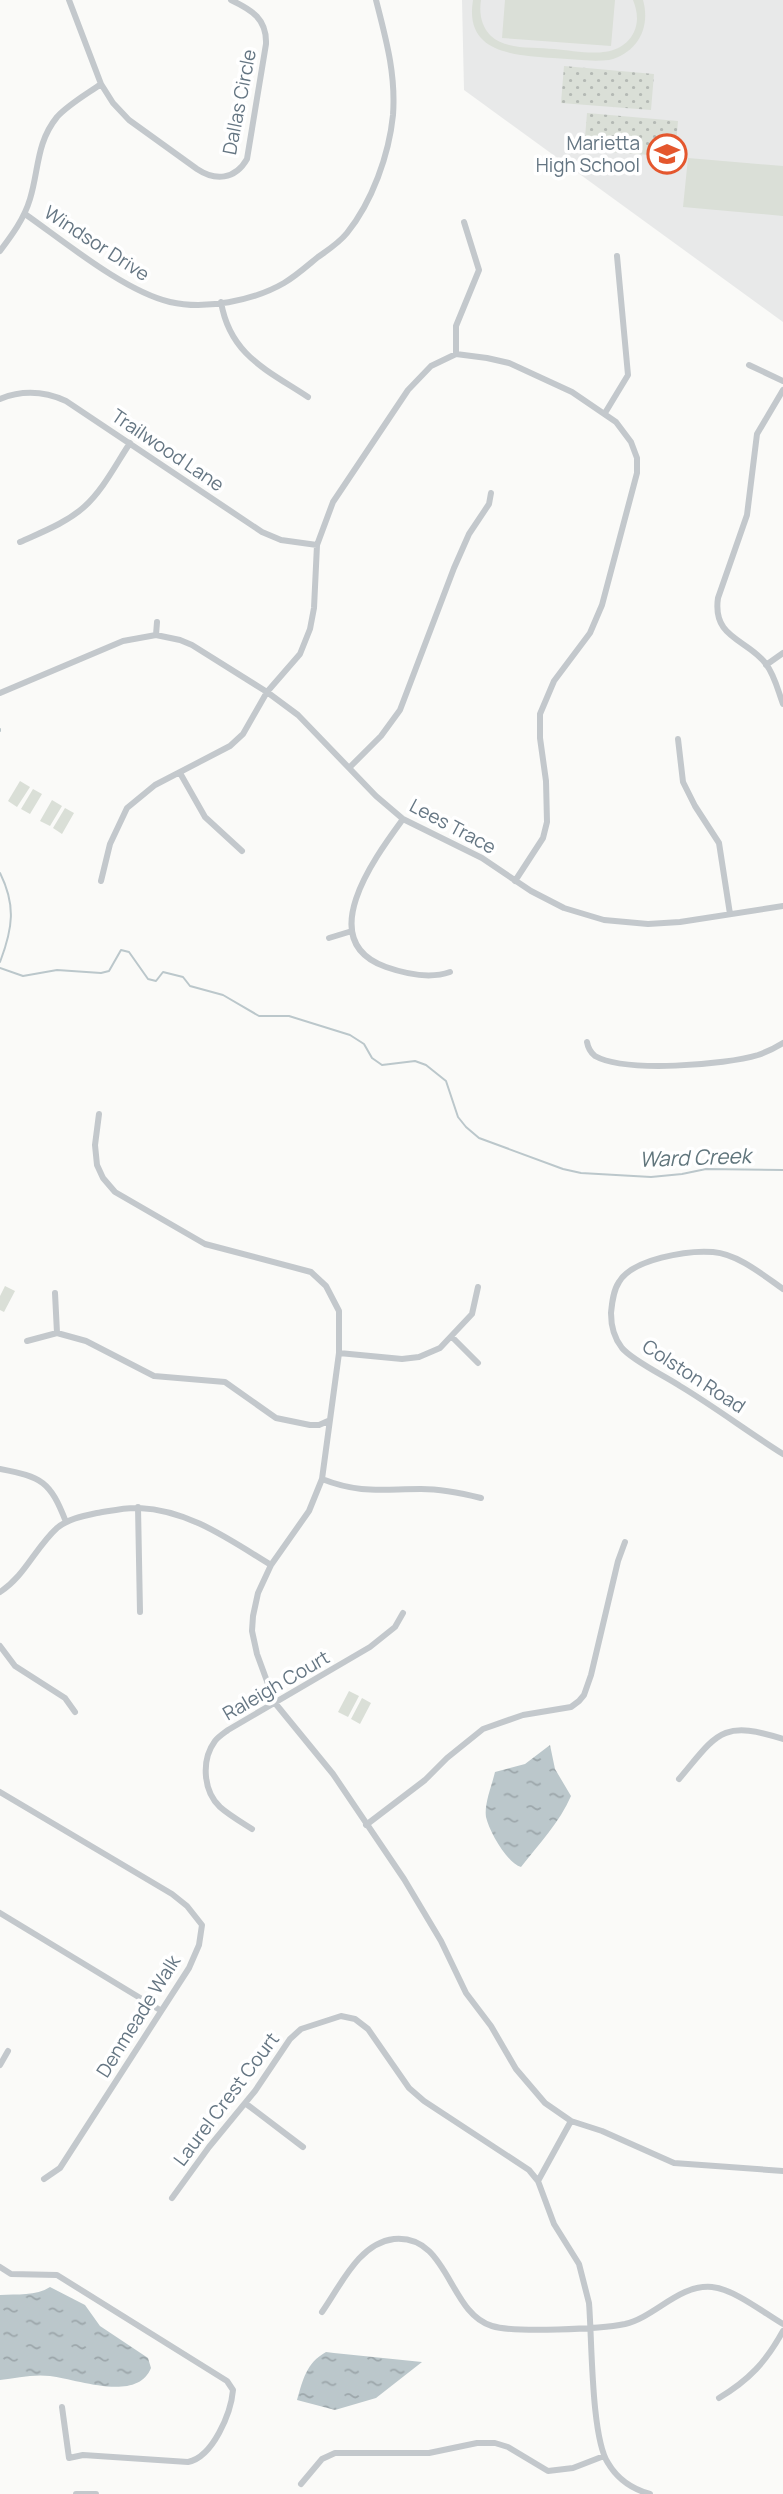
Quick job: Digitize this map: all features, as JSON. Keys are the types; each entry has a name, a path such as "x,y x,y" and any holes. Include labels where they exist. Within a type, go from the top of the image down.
{"street":[{"name":"Dallas Circle","path":"69,0 101,85 122,114 202,173 214,177 238,171 248,153 266,38 265,28 259,18 246,7 231,0"},
{"name":"Windsor Drive","path":"24,215 141,292 186,304 221,302 267,290 296,275 345,235 369,196 388,142 394,99 392,60 376,0"},
{"path":"0,251 24,215 32,194 38,153 46,134 62,112 101,85"},
{"path":"456,354 458,318 480,270 464,222"},
{"path":"605,413 628,375 617,256"},
{"path":"221,302 228,329 240,348 308,397"},
{"path":"101,881 110,844 127,808 155,785 230,746 243,734 267,692 300,654 310,629 314,608 317,545 338,493 408,390 431,366 456,354 509,363 572,392 616,422 631,442 637,457 638,473 602,605 590,632 554,681 540,714 547,822 543,838 515,881"},
{"path":"749,365 783,381"},
{"path":"783,390 757,434 747,515 717,603 720,621 727,633 754,652 766,665 783,704"},
{"name":"Trailwood Lane","path":"0,399 31,393 58,397 268,535 317,545"},
{"path":"20,542 62,522 85,507 130,443"},
{"path":"349,768 381,736 400,710 454,569 469,534 489,504 491,494"},
{"path":"156,635 157,622"},
{"name":"Lees Trace","path":"0,693 122,641 156,635 180,640 267,692 307,723 384,804 402,818 482,858 551,902 577,913 633,924 657,924 783,906"},
{"path":"766,665 783,653"},
{"path":"678,739 683,782 719,843 730,914"},
{"path":"180,773 205,817 242,850"},
{"path":"402,818 376,855 361,884 354,903 354,939 364,953 380,965 428,976 450,972"},
{"path":"329,938 352,931"},
{"path":"587,1042 589,1051 598,1057 648,1067 741,1059 758,1055 783,1043"},
{"path":"99,1114 95,1145 97,1165 103,1178 115,1192 205,1244 285,1264 316,1275 330,1292 339,1311 339,1353 322,1479 309,1511 271,1566 258,1593 252,1631 257,1654 275,1703 333,1774 425,1911 467,1993 516,2068 545,2103 570,2121 602,2131 674,2163 783,2171"},
{"name":"Colston Road","path":"783,1289 748,1265 716,1252 695,1252 667,1257 639,1265 619,1280 612,1300 611,1321 622,1348 651,1370 680,1385 783,1454"},
{"path":"339,1353 412,1358 440,1348 472,1314 478,1287"},
{"path":"55,1293 57,1333"},
{"path":"27,1341 57,1333 86,1341 154,1376 225,1382 276,1418 310,1425 328,1421"},
{"path":"452,1337 478,1363"},
{"path":"0,1469 36,1478 47,1485 57,1497 66,1522"},
{"path":"322,1479 343,1487 366,1491 448,1490 481,1498"},
{"path":"0,1592 15,1580 40,1547 66,1522 138,1507 169,1512 197,1521 271,1566"},
{"path":"138,1507 140,1612"},
{"path":"366,1825 425,1780 483,1729 523,1715 571,1707 579,1701 591,1675 625,1542"},
{"name":"Raleigh Court","path":"252,1829 218,1805 209,1791 206,1776 208,1759 215,1742 228,1730 370,1647 395,1627 403,1613"},
{"path":"0,1646 15,1666 65,1698 75,1712"},
{"path":"678,1779 719,1734 754,1730 783,1739"},
{"name":"Denmeade Walk","path":"0,1792 172,1895 198,1918 202,1925 199,1945 189,1968 60,2168 44,2179"},
{"path":"0,1913 160,2010"},
{"name":"Laurel Crest Court","path":"172,2198 245,2104 290,2039 301,2029 341,2016 355,2019 368,2029 409,2088 424,2101 529,2170 538,2181"},
{"path":"0,2065 8,2051"},
{"path":"245,2104 303,2147"},
{"path":"570,2121 538,2181 554,2224 579,2264 589,2303 599,2441 604,2456 620,2478 635,2490 650,2494"},
{"path":"322,2312 365,2251 376,2243 396,2239 422,2245 435,2257 466,2310 475,2319 489,2326 526,2330 626,2324 683,2294 698,2288 714,2287 732,2294 783,2324"},
{"path":"0,2267 11,2274 57,2275 227,2381 233,2390 217,2437 199,2459 178,2462 83,2455 69,2458 62,2407"},
{"path":"719,2398 743,2384 772,2352 783,2331"},
{"path":"301,2484 321,2459 335,2453 429,2453 477,2443 495,2443 508,2447 548,2471 573,2468 604,2456"},
{"path":"76,2494 96,2494"}],"shaded area":[{"name":"Marietta High School","path":"462,0 783,0 783,322 464,90"},
{"path":"473,0 481,0 481,19 491,36 504,44 521,47 609,51 619,48 634,32 637,16 633,0 643,0 645,20 640,38 634,45 619,57 609,60 523,55 495,48 484,41 476,31 472,18"},
{"path":"505,0 615,0 611,46 502,38"},
{"path":"564,66 654,74 651,110 561,103"},
{"path":"587,113 678,121 675,157 584,150"},
{"path":"688,158 783,166 783,216 683,207"},
{"path":"20,781 30,787 17,807 8,801"},
{"path":"33,789 42,794 30,814 21,809"},
{"path":"52,800 62,806 50,826 40,821"},
{"path":"65,808 74,813 62,834 53,828"},
{"path":"5,1286 15,1291 4,1312 0,1310 0,1296"},
{"path":"349,1691 359,1696 348,1717 338,1712"},
{"path":"362,1698 371,1703 360,1724 351,1719"}],"water":[{"path":"550,1745 555,1769 571,1796 555,1824 521,1867 510,1859 495,1838 486,1817 487,1800 495,1772 525,1764"},
{"path":"50,2287 85,2305 100,2326 148,2358 151,2368 144,2379 120,2387 44,2376 0,2380 0,2295 33,2293"},
{"path":"326,2352 422,2362 376,2398 335,2410 297,2400 310,2367"}],"waterway":[{"path":"0,873 9,896 11,917 0,962"},
{"name":"Ward Creek","path":"0,968 23,976 57,970 101,973 109,971 121,950 129,952 148,979 156,981 163,972 183,977 190,986 223,995 259,1016 289,1016 350,1035 364,1044 372,1058 382,1065 415,1061 426,1065 446,1081 458,1117 479,1138 563,1169 581,1173 651,1177 706,1169 783,1170"}],"place":[{"name":"Marietta High School","path":"667,154"}]}
